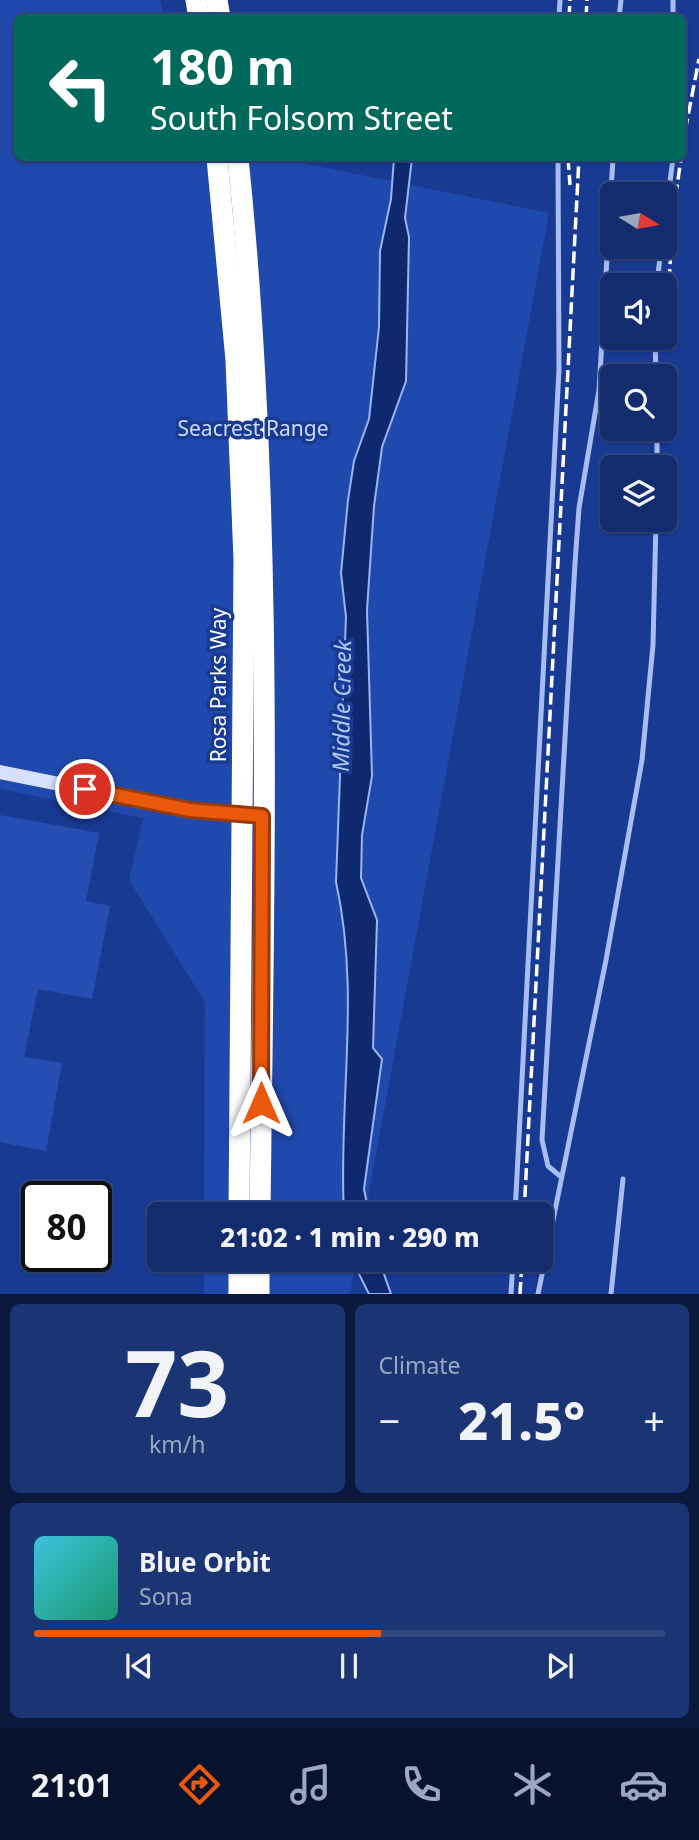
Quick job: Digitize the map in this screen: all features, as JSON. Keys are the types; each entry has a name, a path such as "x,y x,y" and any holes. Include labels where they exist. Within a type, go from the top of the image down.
{"highway":[{"name":"Rosa Parks Way","path":"217,161 232,304 241,453 260,1202"},
{"name":"Rosa Parks Way","path":"238,161 261,453 239,1202"},
{"path":"239,1272 239,1294"},
{"path":"259,1272 259,1294"}],"street":[{"path":"0,772 190,810 252,816"}],"lane":[{"path":"516,1202 559,369 558,161"},
{"path":"613,161 613,182"},
{"path":"670,182 673,161"},
{"path":"560,1176 548,1166 542,1140 557,858 579,508 599,390 610,259"},
{"path":"538,1294 606,960 642,760 653,645 656,532"},
{"path":"611,1294 622,1179"},
{"path":"511,1294 512,1272"}],"green space":[{"name":"Seacrest Range","path":"0,0 160,0 162,14 14,14 14,161 196,161 248,172 251,161 292,161 549,213 367,1202 204,1202 205,1002 129,880 143,818 0,789"},
{"path":"204,1272 354,1272 350,1294 204,1294"}],"shaded area":[{"path":"394,161 412,161 405,218 409,237 406,381 382,447 374,506 367,610 372,776 362,835 361,878 377,920 373,1048 382,1059 364,1189 367,1202 344,1202 348,1007 343,924 336,882 346,617 341,573 354,461 369,419 379,327 380,251 391,199"},
{"path":"358,1272 383,1272 391,1294 369,1294"}],"building":[{"path":"0,815 99,833 86,901 110,906 92,999 38,989 24,1057 62,1063 46,1151 0,1142"}],"railway":[{"path":"569,14 570,0"},
{"path":"586,14 587,0"},
{"path":"686,126 699,59"},
{"path":"568,161 570,185"},
{"path":"525,1202 579,161"},
{"path":"670,273 673,216 681,161"},
{"path":"520,1294 521,1272"}],"route":[{"path":"85,789 190,810 262,816 261,1103"}],"water label":[{"name":"Middle Creek","path":"342,706"}]}
